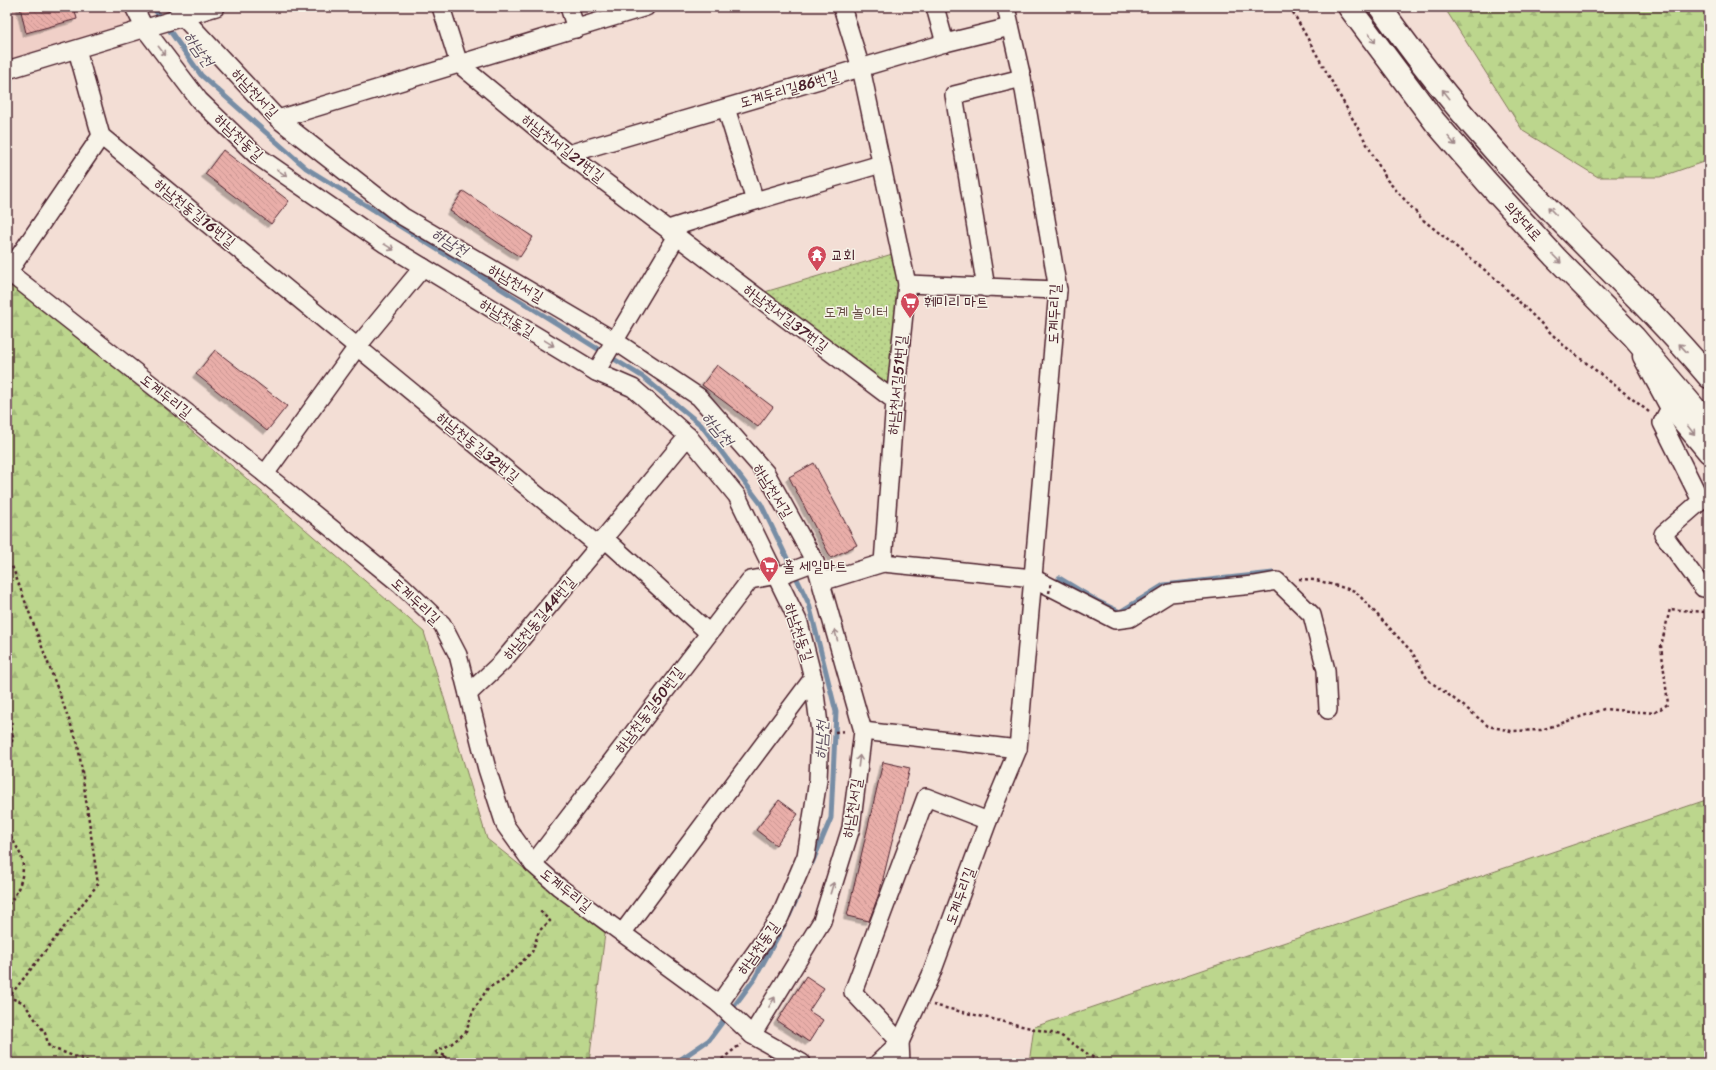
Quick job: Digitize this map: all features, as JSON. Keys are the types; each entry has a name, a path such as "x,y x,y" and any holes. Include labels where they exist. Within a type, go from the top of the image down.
{"main road":[{"name":"의창대로","path":"1349,7 1435,122 1555,257 1634,337 1709,425"},
{"name":"의창대로","path":"1380,7 1404,40 1466,118 1538,197 1633,295 1706,367"},
{"path":"1634,337 1666,414 1709,452"}],"street":[{"name":"하남천동길","path":"134,7 199,100 256,155 384,244 633,388 688,436 737,496 780,574 799,623 814,678 820,732 818,780 806,856 780,917 721,1006"},
{"path":"7,70 149,28 178,14 216,7"},
{"path":"441,7 459,64"},
{"path":"569,7 576,28"},
{"path":"278,119 646,7"},
{"name":"하남천서길51번길","path":"842,7 861,68 907,284 895,401 883,563"},
{"path":"935,7 945,43"},
{"name":"도계두리길","path":"878,1063 900,1042 931,974 988,821 1018,749 1058,290 1022,78 1006,7"},
{"name":"하남천서길","path":"178,14 278,119 402,216 699,397 766,473 809,564 821,582 857,731 851,828 822,921 746,1030"},
{"name":"도계두리길86번길","path":"568,154 945,43 1010,27"},
{"path":"78,50 101,136"},
{"name":"하남천서길21번길","path":"459,64 568,154 673,233"},
{"path":"986,288 954,95 1022,78"},
{"path":"726,108 755,201"},
{"name":"도계두리길","path":"101,136 8,271 265,474 401,585 442,624 458,655 487,769 505,826 533,864 559,887 623,932 721,1006 746,1030 802,1063"},
{"name":"하남천동길16번길","path":"101,136 357,347"},
{"path":"599,369 673,233 755,201 881,164"},
{"name":"하남천서길37번길","path":"673,233 895,401"},
{"path":"265,474 357,347 423,267"},
{"path":"907,284 1058,290"},
{"name":"하남천동길32번길","path":"357,347 602,542"},
{"path":"1666,414 1701,501 1663,534 1703,588 1709,584"},
{"name":"하남천동길44번길","path":"468,694 502,662 688,436"},
{"path":"602,542 708,632"},
{"path":"821,582 883,563 1034,578 1115,620 1130,618 1170,592 1254,585 1277,581 1312,616 1326,670 1328,710"},
{"name":"하남천동길50번길","path":"533,864 708,632 750,580 780,574 809,564"},
{"name":"하남천동길","path":"623,932 814,678"},
{"path":"857,731 1018,749"},
{"path":"900,1042 853,992 926,798 988,821"},
{"name":"도계두리길","path":"900,1042 901,1063"}],"path":[{"path":"1290,7 1387,180 1422,219 1497,280 1562,344 1666,414"},
{"path":"7,564 12,566 78,744 98,884 8,997 23,1002 45,1033 49,1047 93,1063"},
{"path":"1277,581 1295,579 1316,580 1355,591 1412,652 1428,680 1488,726 1512,731 1541,730 1604,709 1654,713 1668,704 1661,646 1670,609 1705,612 1709,608"},
{"path":"1048,599 1051,582"},
{"path":"7,704 13,737 7,762"},
{"path":"831,732 857,731"},
{"path":"7,832 22,857 22,880 13,899 7,906"},
{"path":"433,1063 447,1056 434,1053 451,1044 466,1032 473,1011 488,988 504,980 532,952 539,931 550,921 540,911"},
{"path":"930,1004 1060,1035 1101,1063"},
{"path":"717,1063 746,1030"}],"shaded area":[{"path":"7,7 134,7 145,29 7,70"}],"green space":[{"path":"1444,7 1709,7 1709,160 1660,177 1598,177 1523,131"},
{"name":"도계 놀이터","path":"899,252 906,284 894,398 758,294"},
{"path":"17,280 424,632 487,839 605,933 589,1063 7,1063 7,291"},
{"path":"1709,799 1709,1063 1029,1063 1034,1027"}],"building":[{"path":"20,7 74,7 77,19 26,33"},
{"path":"223,150 289,201 271,224 205,174"},
{"path":"463,191 533,237 520,257 450,211"},
{"path":"215,350 287,406 267,431 196,374"},
{"path":"717,365 773,407 758,427 702,385"},
{"path":"814,463 857,545 831,558 789,477"},
{"path":"883,762 910,768 880,891 869,921 847,916"},
{"path":"779,800 798,814 776,845 756,830"},
{"path":"806,976 824,988 809,1011 823,1020 809,1042 777,1021"}],"waterway":[{"name":"하남천","path":"153,7 201,75 306,168 643,377 701,425 761,504 809,604 836,712 831,818 812,863"},
{"path":"1059,578 1097,601 1120,612 1164,585 1273,573"},
{"name":"하남천","path":"789,916 799,894"},
{"name":"하남천","path":"675,1063 709,1040 755,978 784,925"}],"place":[{"name":"교회","path":"817,272"},
{"name":"훼미리 마트","path":"910,319"},
{"name":"홀 세일마트","path":"769,583"}]}
